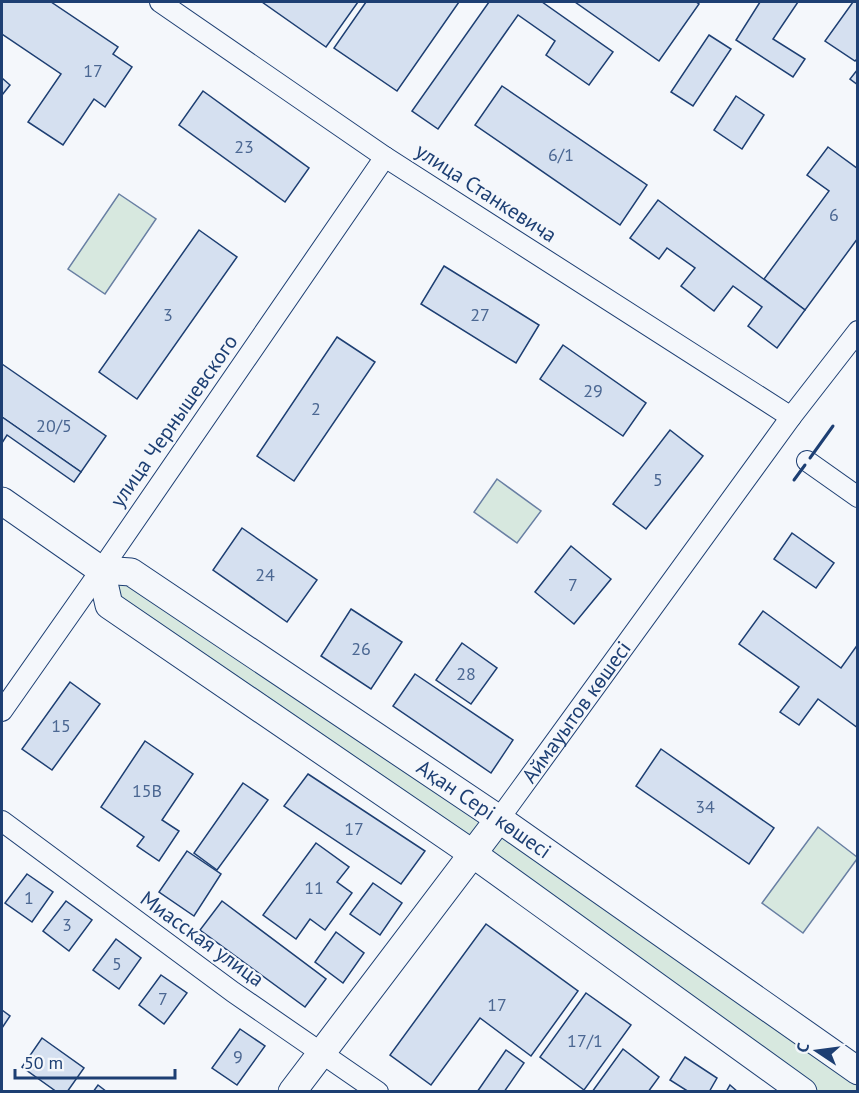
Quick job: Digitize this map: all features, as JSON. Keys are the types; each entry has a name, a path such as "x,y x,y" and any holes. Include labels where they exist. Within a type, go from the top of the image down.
{"street":[{"name":"улица Станкевича","path":"160,2 385,157 791,417"},
{"name":"улица Чернышевского","path":"2,711 385,157"},
{"name":"Аймауытов көшесі","path":"292,1092 473,854 791,417 858,331"},
{"path":"807,461 858,497"},
{"path":"2,501 101,570"},
{"name":"Ақан Сері көшесі","path":"803,1092 473,854 109,606 101,570 132,572 499,819 858,1071"},
{"name":"Миасская улица","path":"2,821 233,992 378,1092"}],"shaded area":[{"path":"119,194 156,219 105,294 68,269"},
{"path":"497,479 541,511 517,543 474,512"},
{"path":"116,580 132,583 485,820 467,840 120,600"},
{"path":"818,827 857,859 803,933 762,903"},
{"path":"504,833 857,1083 857,1091 816,1091 486,854"}],"building":[{"path":"2,2 51,2 118,47 113,54 132,67 105,107 94,99 63,145 28,122 61,74 2,34"},
{"path":"262,2 358,2 326,47"},
{"path":"366,2 459,2 397,91 334,48"},
{"path":"489,2 542,2 613,52 589,85 546,55 555,41 518,15 438,129 412,111"},
{"path":"575,2 696,2 699,4 659,61"},
{"path":"760,2 798,2 773,39 805,59 793,77 736,40"},
{"path":"853,2 858,2 858,58 855,61 825,41"},
{"path":"709,35 731,49 693,106 671,92"},
{"path":"858,69 858,85 850,79"},
{"path":"2,78 10,85 2,95"},
{"path":"502,86 647,185 620,225 475,125"},
{"path":"203,91 309,168 285,202 179,125"},
{"path":"736,96 764,115 742,149 714,130"},
{"path":"828,147 858,169 858,238 805,310 764,279 829,191 807,175"},
{"path":"658,200 805,310 777,348 748,326 762,307 733,286 714,311 681,286 695,268 667,248 659,259 630,238"},
{"path":"199,230 237,257 137,399 99,372"},
{"path":"444,266 539,325 516,363 421,304"},
{"path":"337,337 375,362 294,481 257,456"},
{"path":"563,345 646,403 623,436 540,379"},
{"path":"2,364 106,436 81,472 2,417"},
{"path":"2,417 81,472 74,482 7,435 2,443"},
{"path":"670,430 703,456 646,529 613,504"},
{"path":"242,528 317,580 287,622 213,570"},
{"path":"792,533 834,563 816,588 774,559"},
{"path":"571,546 611,579 574,624 535,592"},
{"path":"351,609 402,642 371,689 321,656"},
{"path":"763,611 841,668 858,644 858,728 818,699 799,725 780,712 799,687 739,644"},
{"path":"462,643 497,668 471,704 436,680"},
{"path":"415,674 513,740 491,773 393,706"},
{"path":"70,682 100,704 52,770 22,749"},
{"path":"145,741 193,774 162,820 179,831 159,861 137,846 144,837 101,807"},
{"path":"661,749 774,828 749,864 636,786"},
{"path":"308,774 425,851 401,884 284,806"},
{"path":"243,783 268,800 217,870 194,853"},
{"path":"316,843 349,867 337,882 352,893 325,930 310,919 296,939 263,915"},
{"path":"187,851 221,874 194,916 159,892"},
{"path":"27,874 53,892 32,922 5,903"},
{"path":"373,883 402,903 380,935 350,914"},
{"path":"66,901 92,920 69,951 43,931"},
{"path":"222,901 326,979 305,1007 200,930"},
{"path":"486,924 578,991 531,1056 480,1018 431,1085 390,1055"},
{"path":"336,932 364,953 343,983 315,962"},
{"path":"116,939 141,958 119,989 93,970"},
{"path":"161,975 187,993 164,1024 139,1005"},
{"path":"586,993 631,1025 584,1090 540,1057"},
{"path":"2,1010 10,1016 2,1028"},
{"path":"240,1029 265,1046 237,1085 212,1068"},
{"path":"42,1038 84,1068 67,1092 57,1092 22,1067"},
{"path":"623,1049 659,1077 648,1092 592,1092"},
{"path":"506,1050 524,1063 504,1092 477,1092"},
{"path":"685,1057 717,1078 709,1092 689,1092 670,1080"},
{"path":"98,1085 107,1092 93,1092"},
{"path":"730,1085 738,1092 726,1092"}],"wall":[{"path":"810,458 833,426"},
{"path":"794,480 805,465"}]}
